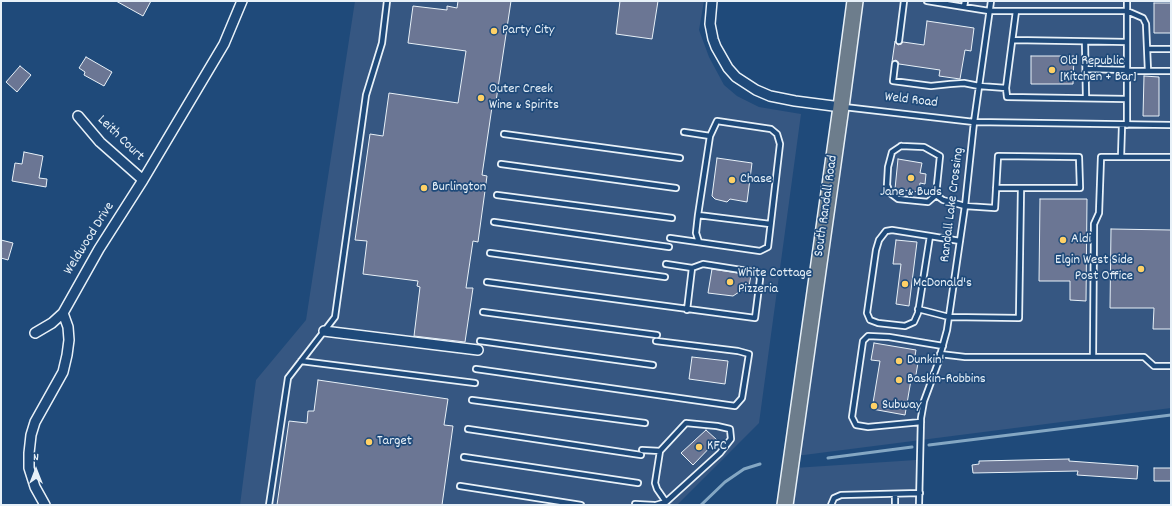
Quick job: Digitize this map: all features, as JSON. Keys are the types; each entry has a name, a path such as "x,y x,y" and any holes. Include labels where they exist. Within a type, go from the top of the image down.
{"main road":[{"name":"South Randall Road","path":"785,505 855,1"}],"street":[{"name":"Weldwood Drive","path":"35,333 52,323 62,313 99,249 143,180 224,44 242,1"},
{"name":"Weld Road","path":"712,1 710,24 713,39 728,68 736,77 756,90 770,96 841,107"},
{"name":"Leith Court","path":"78,116 100,142 143,180"},
{"path":"45,505 35,487 29,468 29,453 31,435 35,422 63,372 69,340 68,327 62,313"},
{"path":"324,331 478,350"}],"lane":[{"path":"269,505 288,378 335,317 366,96 382,43 387,1"},
{"path":"899,41 904,1"},
{"path":"927,1 990,11 1127,11 1145,20 1148,49 1148,71"},
{"path":"964,7 965,1"},
{"name":"Randall Lake Crossing","path":"920,505 921,422 924,401 947,330 966,206 974,122 991,1"},
{"path":"1121,157 1127,99 1127,1"},
{"path":"1016,11 1006,88 1007,97 1127,99"},
{"path":"1013,40 1127,42"},
{"path":"1086,42 1086,98"},
{"path":"1148,49 1171,49"},
{"path":"895,64 893,81 931,86 964,83 979,86 1006,88"},
{"path":"1086,69 1171,72"},
{"name":"Weld Road","path":"841,107 974,122 1171,125"},
{"path":"670,238 760,251 768,247 780,144 779,137 771,129 716,121 710,136 697,222 696,233 699,242"},
{"path":"684,132 710,136"},
{"path":"504,134 680,158"},
{"path":"901,146 924,147 940,156 936,195 928,202 898,199 890,193 886,185 888,167 892,152 901,146"},
{"path":"936,195 944,200 966,206 995,208 996,188 998,156 1079,157 1080,188 996,188"},
{"path":"1093,357 1094,224 1100,213 1101,158 1171,157"},
{"path":"501,164 676,188"},
{"path":"918,309 949,317 1019,318 1021,188"},
{"path":"497,195 672,218"},
{"path":"698,215 770,224"},
{"path":"494,222 669,247"},
{"path":"930,236 917,318 914,322 905,326 878,323 870,320 867,313 876,250 879,240 886,231 892,230 930,236 960,241"},
{"path":"490,252 665,277"},
{"path":"487,282 755,318 760,279 759,274 703,264 692,268 666,264"},
{"path":"687,310 692,268"},
{"path":"483,312 657,335"},
{"path":"921,422 868,427 856,425 852,417 863,341 868,336 889,337 943,346"},
{"path":"480,340 653,365"},
{"path":"476,369 735,406 742,398 749,354 738,351 656,341"},
{"path":"940,354 965,357 1144,357 1154,366 1171,366"},
{"path":"301,361 474,383"},
{"path":"472,400 645,423"},
{"path":"635,504 655,505 666,502 720,453 730,439 730,428 686,423 660,451 655,483 656,489 666,502"},
{"path":"468,428 642,452 660,451"},
{"path":"464,457 638,483"},
{"path":"460,486 581,505"},
{"path":"831,505 834,498 841,495 920,493"},
{"path":"895,494 895,505"}],"shaded area":[{"path":"355,1 704,1 699,30 709,57 724,85 737,96 759,107 801,114 759,423 677,505 240,505 256,380 306,320"},
{"path":"858,1 1171,1 1171,408 796,456"},
{"path":"916,460 916,505 789,505 794,468"}],"building":[{"path":"116,1 151,1 143,16"},
{"path":"458,1 511,1 495,108 492,107 482,175 487,176 478,242 473,241 466,288 473,288 465,342 414,336 420,287 417,286 418,281 363,274 367,241 355,240 370,134 383,136 389,93 458,103 466,51 408,43 413,6 447,10 447,6 457,8"},
{"path":"620,1 658,1 652,39 616,34"},
{"path":"1154,3 1171,3 1171,33 1154,33"},
{"path":"927,21 974,28 971,51 965,50 960,79 939,76 940,70 899,64 896,60 892,62 895,41 898,45 903,42 924,45"},
{"name":"Old Republic [Kitchen + Bar]","path":"1031,56 1074,56 1073,84 1031,84"},
{"path":"86,57 112,72 104,86 84,75 85,72 79,68"},
{"path":"20,66 31,75 17,92 6,82"},
{"path":"1144,76 1159,77 1159,116 1143,116"},
{"path":"24,152 43,156 39,178 47,179 46,187 12,181 15,163 22,164"},
{"name":"Chase","path":"717,158 752,163 747,202 730,199 727,202 715,199 712,196"},
{"name":"Jane & Buds","path":"898,159 922,163 920,173 926,174 925,184 920,183 919,192 895,189"},
{"name":"Aldi","path":"1040,199 1087,199 1086,301 1070,300 1070,281 1039,281"},
{"name":"Elgin West Side Post Office","path":"1111,229 1171,230 1171,329 1153,329 1154,308 1110,308"},
{"path":"1,240 13,243 8,260 1,258"},
{"name":"McDonald's","path":"896,240 917,242 909,306 896,304 901,264 893,264"},
{"name":"White Cottage Pizzeria","path":"712,269 751,275 748,292 742,290 733,296 708,293"},
{"path":"874,343 916,350 914,362 918,363 915,380 911,380 905,415 872,409 880,361 871,360"},
{"path":"692,357 728,361 725,384 689,379"},
{"name":"Target","path":"318,380 448,399 444,425 453,426 442,505 277,505 289,421 307,423 308,411 314,411"},
{"name":"KFC","path":"706,430 717,440 693,465 681,453"},
{"path":"1069,459 1069,461 1138,466 1137,479 1077,475 1078,471 973,473 972,465 979,464 979,461"},
{"path":"1154,468 1171,468 1171,481 1154,481"}],"waterway":[{"path":"929,445 1171,415"},
{"path":"828,458 912,447"},
{"path":"701,505 725,482 744,469 760,464"}],"place":[{"name":"Party City","path":"494,31"},
{"name":"Old Republic [Kitchen + Bar]","path":"1052,70"},
{"name":"Outer Creek Wine & Spirits","path":"481,98"},
{"name":"Jane & Buds","path":"911,178"},
{"name":"Chase","path":"732,180"},
{"name":"Burlington","path":"424,188"},
{"name":"Aldi","path":"1063,240"},
{"name":"Elgin West Side Post Office","path":"1141,269"},
{"name":"White Cottage Pizzeria","path":"730,282"},
{"name":"McDonald's","path":"905,284"},
{"name":"Dunkin'","path":"899,361"},
{"name":"Baskin-Robbins","path":"899,380"},
{"name":"Subway","path":"874,406"},
{"name":"Target","path":"369,442"},
{"name":"KFC","path":"699,447"}]}
